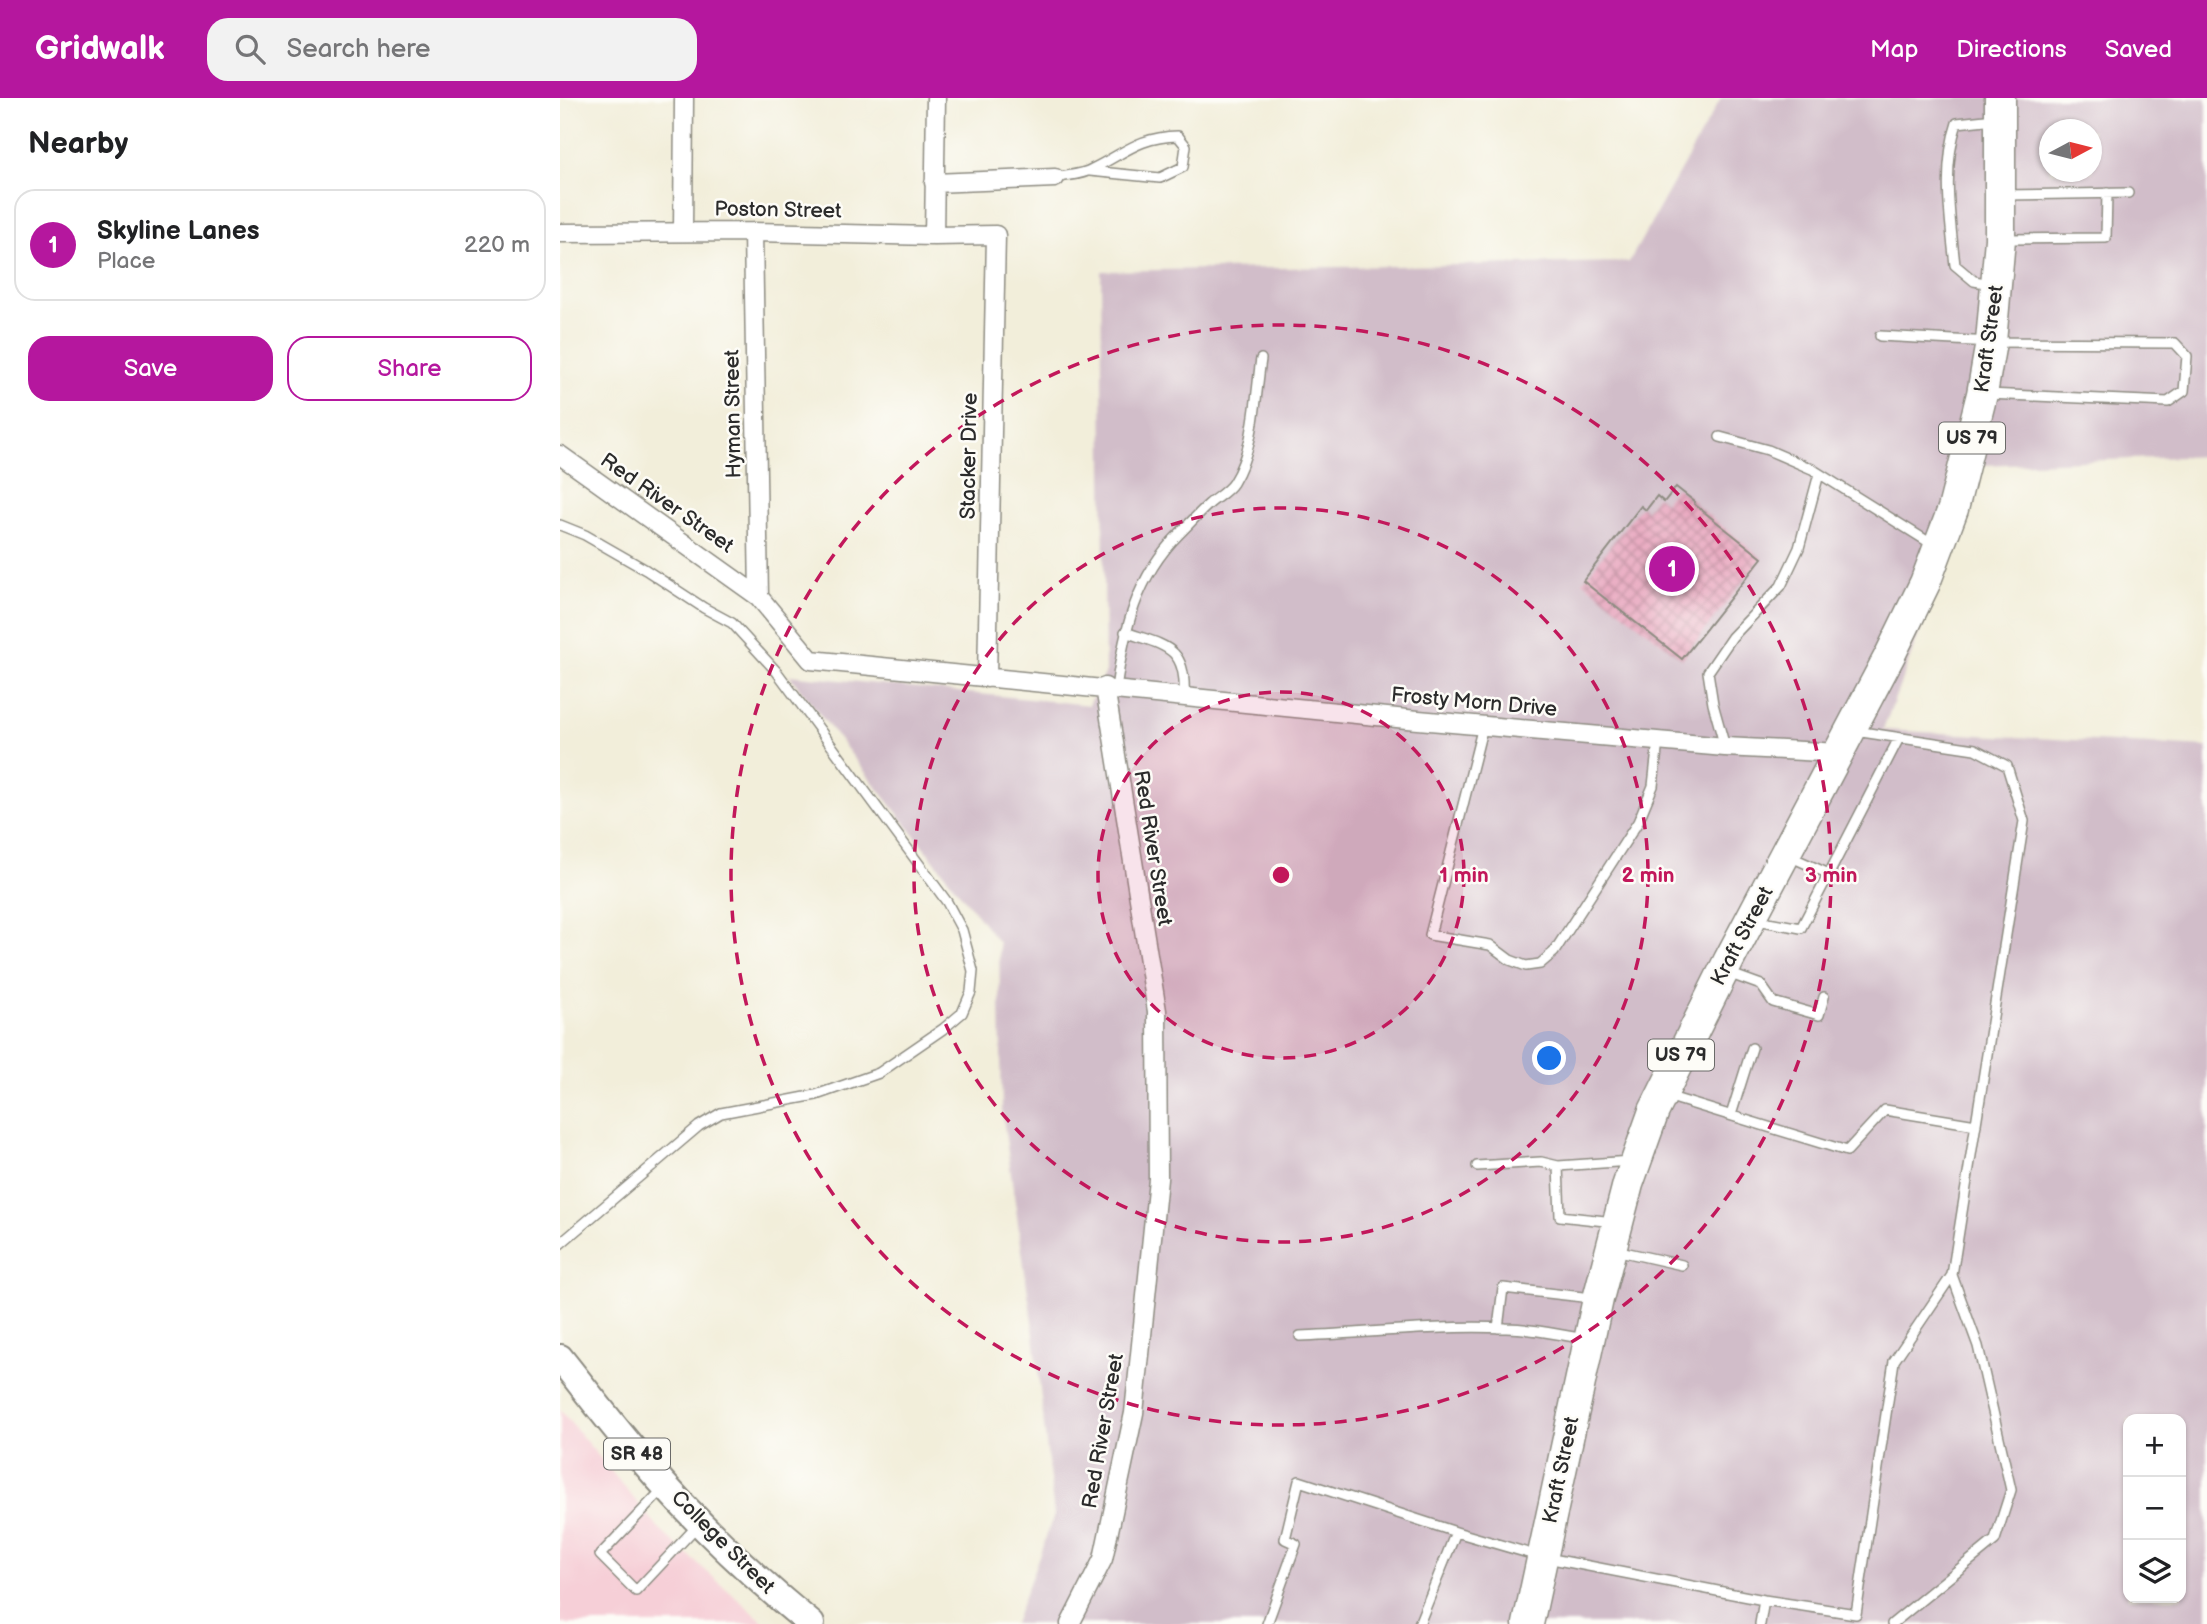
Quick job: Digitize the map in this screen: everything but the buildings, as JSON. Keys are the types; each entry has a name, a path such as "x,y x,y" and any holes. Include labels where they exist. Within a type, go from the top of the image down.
{"highway":[{"name":"Kraft Street","path":"1528,1624 1588,1339 1636,1161 1662,1094 1723,971 1890,656 1954,509 1982,394 1991,342 2000,239 2000,108"}],"main road":[{"name":"College Street","path":"560,1358 666,1486 763,1586 811,1624"}],"street":[{"path":"682,232 684,98"},
{"path":"933,236 936,98"},
{"path":"934,183 1055,178"},
{"name":"Hyman Street","path":"753,232 759,597"},
{"name":"Poston Street","path":"560,233 996,235"},
{"name":"Stacker Drive","path":"987,678 996,235"},
{"name":"Red River Street","path":"560,455 759,597 811,660 1111,688 1157,1011 1158,1179 1134,1413 1103,1559 1070,1624"},
{"name":"Frosty Morn Drive","path":"1111,688 1483,726 1725,747 1846,742"}],"lane":[{"path":"1997,285 1974,281 1955,265 1950,219 1949,146 1957,123 2000,108"},
{"path":"1055,178 1090,171 1160,177 1183,167 1186,146 1178,136 1160,136 1131,146 1090,171"},
{"path":"2000,239 2106,238 2107,193"},
{"path":"2001,195 2128,193"},
{"path":"1880,336 1991,342 2175,343 2187,356 2184,391 2168,402 1982,394"},
{"path":"1111,688 1134,603 1161,552 1209,504 1232,486 1250,437 1261,359"},
{"path":"1720,437 1768,450 1819,474 1939,548"},
{"path":"1725,747 1713,705 1708,672 1732,637 1781,586 1799,548 1819,474"},
{"path":"560,525 585,535 636,564 732,623 777,672 947,902 962,930 973,971 971,992 962,1013 879,1073 816,1095 721,1113 699,1126 560,1244"},
{"path":"1125,632 1178,654 1185,677 1184,696"},
{"path":"1483,726 1430,935 1490,945 1510,960 1526,966 1540,964 1554,952 1638,822 1653,786 1658,741"},
{"path":"1752,919 1801,928 1899,738"},
{"path":"1267,1624 1296,1544 1285,1539 1299,1481 1542,1557 1855,1619 1894,1361 1952,1275 2024,821 2007,766 1975,749 1899,738 1846,742"},
{"path":"1786,854 1829,874"},
{"path":"1723,971 1761,985 1773,1002 1819,1015 1824,997"},
{"path":"1731,1115 1752,1048"},
{"path":"1662,1094 1847,1151 1885,1110 1976,1125"},
{"path":"1477,1166 1541,1162 1558,1166 1636,1161"},
{"path":"1558,1166 1560,1216 1682,1265"},
{"path":"1892,1624 1995,1540 2011,1490 1978,1346 1952,1275"},
{"path":"1498,1328 1503,1288 1598,1299"},
{"path":"1300,1336 1370,1333 1422,1327 1498,1328 1588,1339"},
{"path":"666,1486 600,1555 636,1591 700,1522"},
{"path":"1419,1624 1456,1532"},
{"path":"1760,1624 1764,1600"}],"shaded area":[{"path":"1721,98 2207,98 2207,456 1982,465 1883,730 2207,747 2207,1624 1014,1624 1054,1515 1034,1335 1002,1111 999,943 789,675 1089,705 1105,673 1101,271 1629,262"},
{"path":"560,1410 660,1530 766,1624 560,1624"}],"place":[{"name":"Skyline Lanes","path":"1672,569"}]}
